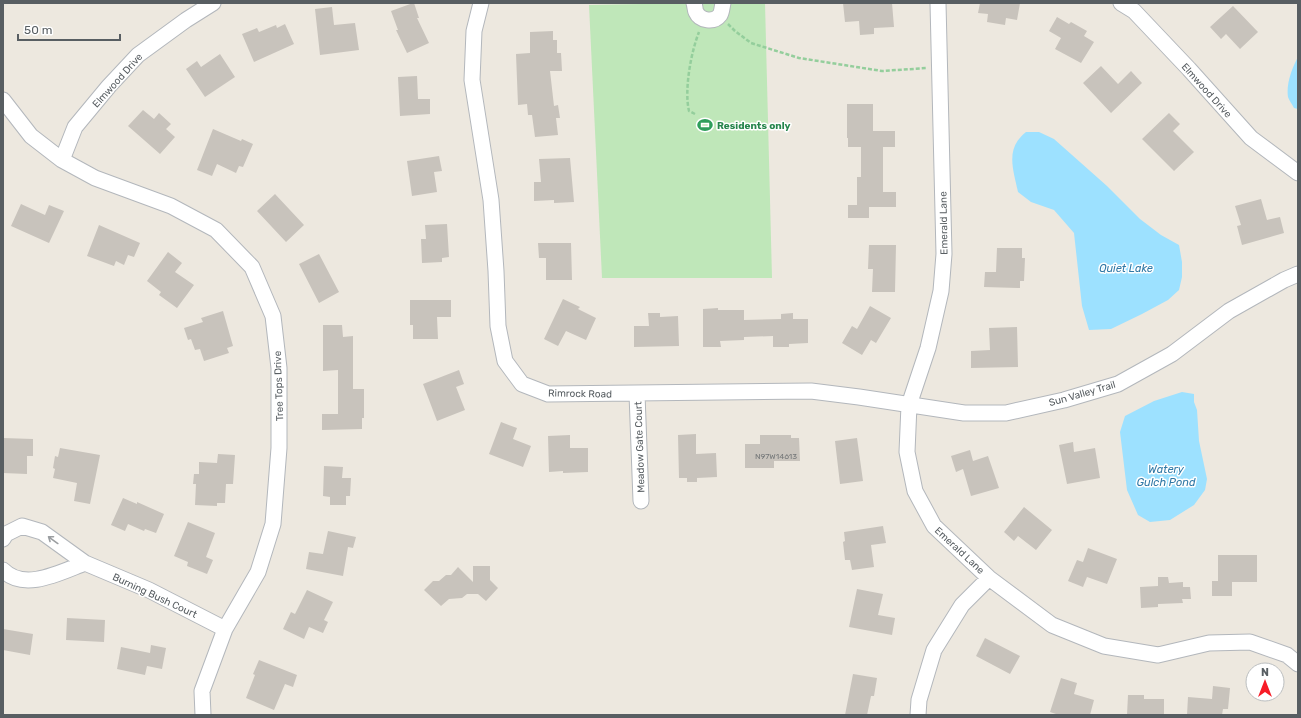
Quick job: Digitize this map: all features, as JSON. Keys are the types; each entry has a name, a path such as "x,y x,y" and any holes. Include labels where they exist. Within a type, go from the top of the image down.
{"street":[{"name":"Elmwood Drive","path":"62,160 75,127 109,86 138,55 186,20 213,3"},
{"name":"Rimrock Road","path":"481,3 474,31 472,80 491,200 498,326 505,361 522,384 548,394 811,391 909,404"},
{"name":"Emerald Lane","path":"938,3 944,254 941,292 928,348 909,404 907,452 915,491 934,526 989,578 1052,625 1104,646 1158,655 1209,643 1250,642 1287,655 1298,664"},
{"name":"Elmwood Drive","path":"1120,3 1134,11 1251,138 1298,172"},
{"path":"697,10 716,19 721,9"},
{"name":"Tree Tops Drive","path":"3,100 31,136 62,160 95,178 171,206 216,230 252,267 274,316 279,368 279,448 274,524 258,572 225,629 202,692 203,715"},
{"name":"Sun Valley Trail","path":"909,404 964,412 1006,412 1064,400 1118,384 1172,354 1229,312 1284,280 1298,274"},
{"name":"Meadow Gate Court","path":"637,394 641,501"},
{"name":"Burning Bush Court","path":"3,539 6,534 22,526 42,532 85,563 149,590 225,629"},
{"path":"3,570 9,576 23,580 43,578 85,563"},
{"path":"918,715 919,700 934,650 962,605 989,578"}],"path":[{"path":"721,9 735,31 751,43 799,58 882,71 939,68"},
{"path":"695,114 689,111 687,103 697,10"}],"green space":[{"path":"765,3 772,278 602,278 589,5"}],"water":[{"path":"1298,57 1298,109 1294,108 1288,98 1288,87 1290,76"},
{"name":"Quiet Lake","path":"1026,132 1039,132 1054,139 1107,186 1140,219 1161,235 1179,245 1182,262 1182,277 1179,290 1168,300 1111,329 1089,330 1082,306 1074,233 1054,210 1031,202 1018,192 1012,159 1015,145 1019,138"},
{"name":"Watery Gulch Pond","path":"1182,392 1194,394 1194,402 1197,410 1199,441 1207,479 1205,490 1194,505 1170,520 1150,522 1138,515 1127,490 1120,432 1125,416 1154,401"}],"building":[{"path":"413,3 419,18 417,18 429,43 407,53 396,30 398,30 391,11"},
{"path":"843,3 892,3 894,27 874,28 874,34 860,35 859,21 845,22"},
{"path":"980,3 1020,3 1017,20 1006,18 1005,25 987,22 988,14 978,13"},
{"path":"1233,6 1258,32 1240,49 1226,34 1221,39 1210,27"},
{"path":"332,7 334,25 355,23 359,50 320,55 315,9"},
{"path":"1057,17 1069,24 1071,22 1087,31 1084,36 1094,42 1081,63 1055,49 1061,38 1049,31"},
{"path":"285,24 294,44 254,62 242,34 257,28 259,32 276,25 277,28"},
{"path":"553,31 553,40 557,40 557,53 561,53 562,71 550,71 554,106 558,105 560,118 556,118 558,135 535,137 532,115 528,115 527,104 518,105 516,54 530,53 530,32"},
{"path":"220,54 235,77 205,97 186,69 197,61 201,67"},
{"path":"1101,66 1118,84 1131,71 1142,83 1111,113 1083,83"},
{"path":"417,76 418,99 430,99 430,114 400,116 398,77"},
{"path":"847,104 873,104 873,131 895,131 895,147 883,147 883,192 896,192 896,207 869,207 869,218 848,218 848,205 857,205 857,177 861,177 861,147 848,147"},
{"path":"143,110 154,119 159,113 171,124 166,129 175,137 160,154 128,126"},
{"path":"1169,113 1180,124 1173,131 1194,152 1174,171 1142,139"},
{"path":"213,129 241,141 242,139 253,144 243,167 239,166 236,173 217,164 212,176 197,170"},
{"path":"439,156 442,171 434,172 437,192 412,196 407,161"},
{"path":"570,158 574,202 554,203 554,200 534,201 534,182 541,182 539,159"},
{"path":"275,194 304,225 286,242 257,211"},
{"path":"1261,199 1267,220 1280,217 1284,233 1242,245 1237,226 1241,225 1235,206"},
{"path":"21,204 45,215 49,205 64,211 49,243 11,226"},
{"path":"447,224 449,257 442,258 442,262 422,263 421,239 426,239 425,225"},
{"path":"99,225 140,243 134,257 128,255 124,265 116,261 114,266 87,256"},
{"path":"538,243 571,243 572,280 546,280 546,258 539,258"},
{"path":"869,245 896,245 895,292 872,292 873,269 868,269"},
{"path":"997,248 1022,248 1022,258 1025,258 1024,281 1020,281 1020,288 984,287 985,272 996,272"},
{"path":"168,252 182,263 175,272 194,285 177,308 159,295 161,292 147,281"},
{"path":"319,254 339,292 319,303 299,264"},
{"path":"563,299 580,307 578,309 596,318 586,340 566,331 558,346 544,339"},
{"path":"410,300 451,300 451,317 437,317 438,339 413,339 413,325 410,325"},
{"path":"870,306 891,318 876,343 871,340 862,355 842,343 852,326 857,329"},
{"path":"718,308 718,310 744,310 744,320 781,319 781,314 793,313 793,319 808,319 808,343 789,344 789,347 773,347 773,336 744,337 744,340 720,341 721,347 703,347 703,309"},
{"path":"223,311 233,346 227,348 229,353 204,361 200,349 195,350 191,339 188,340 184,328 203,322 201,318"},
{"path":"648,313 660,313 660,317 678,316 679,346 634,347 634,326 649,326"},
{"path":"323,325 342,325 343,337 353,336 353,389 364,389 364,418 362,418 362,429 322,430 322,414 338,414 338,370 323,371"},
{"path":"1017,327 1018,367 971,368 971,351 990,350 989,328"},
{"path":"459,370 464,384 456,387 465,410 437,421 423,384"},
{"path":"501,422 517,428 513,439 531,446 523,467 489,454"},
{"path":"696,434 696,454 716,453 717,477 697,478 697,482 687,482 687,478 679,478 678,435"},
{"path":"570,435 570,448 588,448 588,472 549,472 548,436"},
{"path":"760,435 791,435 791,438 799,438 800,461 774,461 774,468 745,468 745,444 760,444"},
{"path":"3,438 33,439 33,456 27,456 27,474 3,473"},
{"path":"857,438 863,481 840,484 835,441"},
{"path":"1073,442 1074,452 1095,448 1100,478 1067,484 1059,445"},
{"path":"60,448 100,455 90,504 74,501 77,483 53,478 55,456 58,457"},
{"path":"970,450 973,461 988,456 999,488 971,496 963,469 956,472 951,456"},
{"path":"218,454 235,455 233,484 226,484 225,503 217,503 217,506 195,505 196,484 193,484 194,474 199,474 199,462 217,463"},
{"path":"324,466 343,467 342,478 351,478 350,496 346,496 346,505 330,505 330,497 323,496"},
{"path":"123,498 137,504 137,502 164,514 156,533 145,529 144,531 128,524 125,531 111,525"},
{"path":"1024,507 1052,530 1036,550 1018,536 1014,541 1004,532"},
{"path":"188,522 215,533 206,557 213,560 207,574 187,566 188,562 174,556"},
{"path":"883,526 886,543 871,545 874,567 852,570 850,560 845,560 843,542 845,541 844,532"},
{"path":"328,531 356,537 353,548 348,547 343,576 306,569 309,552 323,554"},
{"path":"1088,548 1117,559 1107,584 1087,577 1083,587 1068,581 1077,560 1083,562"},
{"path":"1218,555 1257,555 1257,582 1232,582 1232,596 1212,596 1212,581 1218,581"},
{"path":"473,566 490,566 490,580 498,588 486,601 478,594 467,594 462,598 449,599 441,606 424,590 433,581 439,581 446,575 451,575 458,567 473,582"},
{"path":"1158,577 1168,577 1169,583 1183,582 1183,587 1190,587 1191,599 1182,599 1183,603 1158,604 1158,607 1141,608 1140,587 1158,586"},
{"path":"857,589 883,594 878,615 895,618 892,635 849,627"},
{"path":"307,590 333,602 324,620 328,622 323,633 309,627 304,639 283,629 291,612 295,614"},
{"path":"67,618 105,620 104,642 66,640"},
{"path":"3,629 33,634 30,655 3,650"},
{"path":"985,638 1020,656 1010,674 976,656"},
{"path":"151,645 166,648 162,669 147,666 145,675 117,669 121,647 150,653"},
{"path":"259,660 297,675 293,687 285,684 274,710 246,698"},
{"path":"853,674 877,678 874,696 871,696 867,715 845,715"},
{"path":"1061,678 1077,683 1074,694 1094,700 1090,715 1059,715 1050,712"},
{"path":"1213,686 1230,688 1228,709 1223,709 1222,715 1187,715 1188,697 1212,699"},
{"path":"1128,695 1144,695 1144,699 1164,699 1164,715 1127,715"}],"place":[{"name":"Residents only","path":"705,125"}]}
